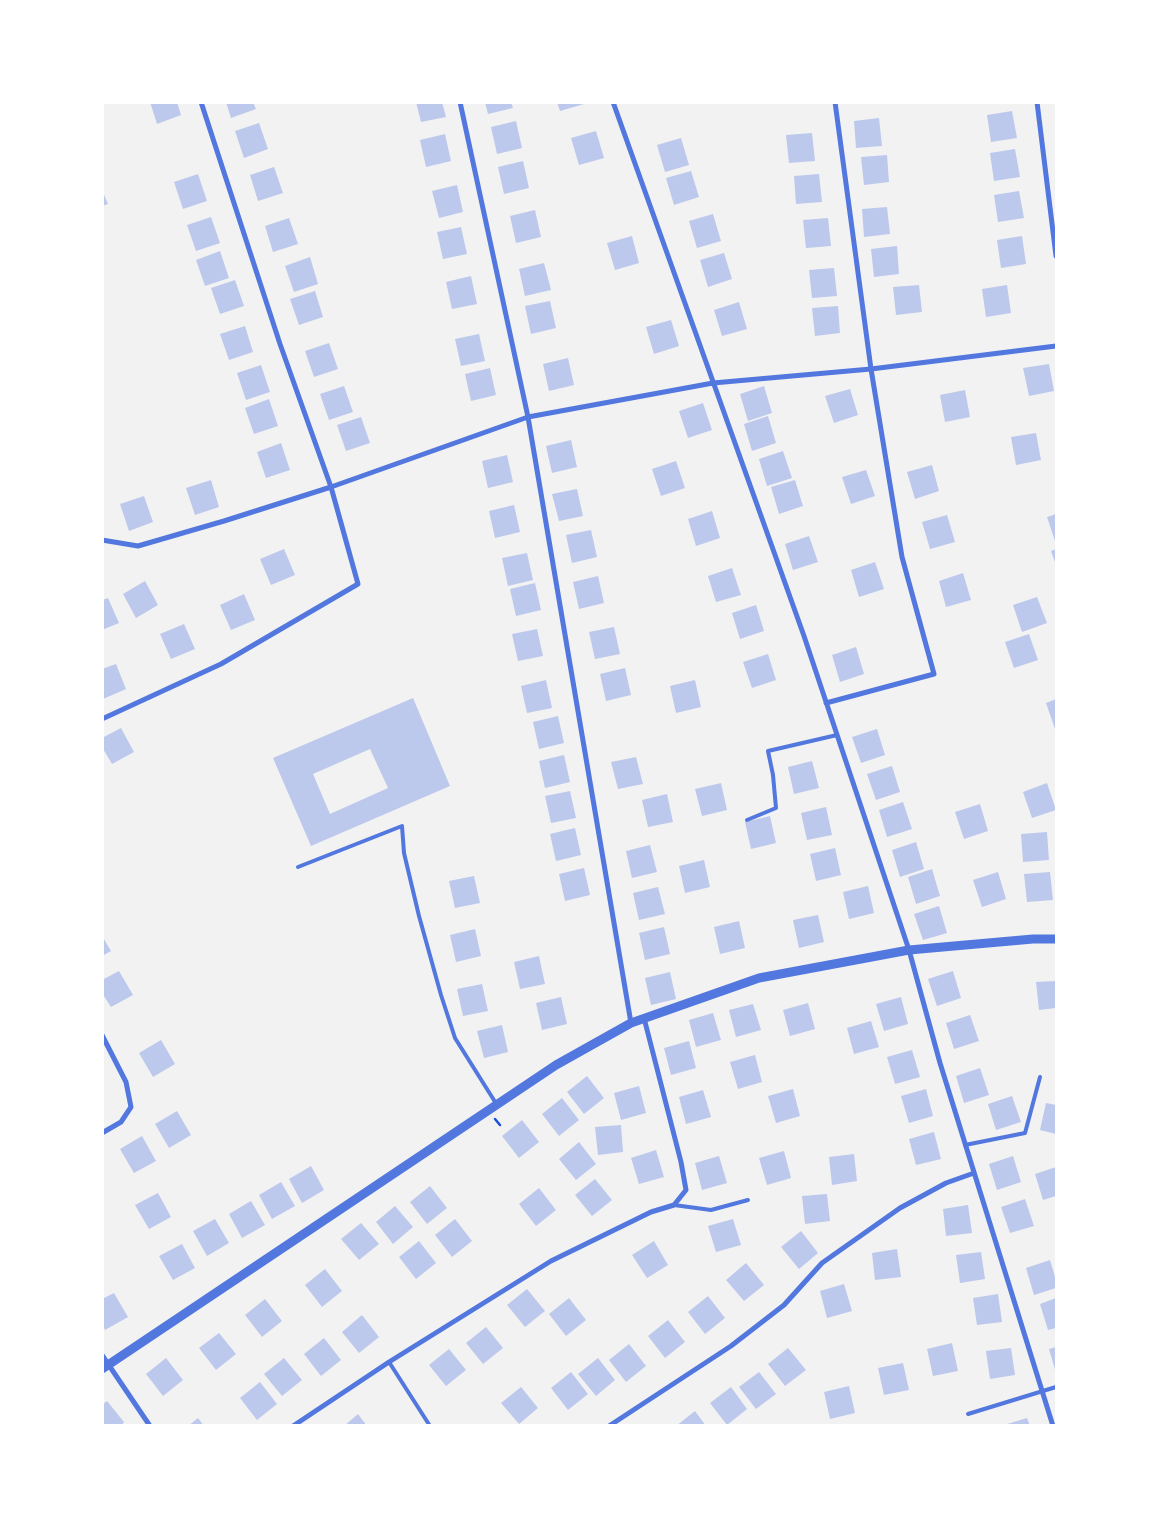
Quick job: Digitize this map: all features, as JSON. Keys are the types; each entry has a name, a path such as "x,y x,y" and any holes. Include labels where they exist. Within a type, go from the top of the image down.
{"street":[{"path":"102,718 221,664 358,584 331,487 280,344 201,102"},
{"path":"460,102 528,417 631,1023"},
{"path":"613,102 804,636 837,735 908,950 974,1173 1053,1426"},
{"path":"826,702 934,674 902,557 871,369 835,102"},
{"path":"1037,102 1056,256"},
{"path":"102,540 138,546 224,522 331,487 528,417 713,383 871,369 1056,346"},
{"path":"106,1367 556,1065 631,1023 759,978 908,950 1033,939 1056,939"},
{"path":"293,1426 389,1362 551,1261 651,1212 674,1205 686,1190 681,1162 644,1018"},
{"path":"102,1035 126,1082 131,1107 121,1122 102,1133"},
{"path":"609,1426 732,1346 784,1305 822,1263 900,1208 946,1183 974,1173"},
{"path":"102,1355 106,1367 150,1426"}],"lane":[{"path":"747,820 776,808 768,751 837,735"},
{"path":"298,867 402,826 404,853 417,907 456,1038 496,1105"},
{"path":"966,1144 1026,1132 1040,1077"},
{"path":"674,1205 711,1210 748,1200"},
{"path":"389,1362 430,1426"},
{"path":"968,1414 1056,1387"}],"building":[{"path":"150,102 177,102 181,115 157,124"},
{"path":"226,102 253,102 256,109 231,118"},
{"path":"416,102 442,102 446,117 421,122"},
{"path":"485,102 511,102 513,108 488,114"},
{"path":"557,102 584,102 584,104 560,111"},
{"path":"1012,111 1017,138 991,142 987,115"},
{"path":"879,118 882,146 856,148 854,121"},
{"path":"516,121 522,148 497,154 491,127"},
{"path":"259,123 268,149 244,158 235,131"},
{"path":"596,131 604,158 579,165 571,138"},
{"path":"812,133 815,161 789,163 786,135"},
{"path":"445,134 451,161 426,167 420,140"},
{"path":"681,138 689,165 665,172 657,145"},
{"path":"1015,149 1020,177 994,181 990,153"},
{"path":"887,155 889,182 864,185 861,157"},
{"path":"523,161 529,188 504,194 498,167"},
{"path":"274,167 283,193 258,201 250,175"},
{"path":"691,171 699,197 674,205 666,178"},
{"path":"198,174 207,201 183,209 174,182"},
{"path":"819,174 822,202 796,204 794,176"},
{"path":"457,185 463,212 439,218 432,191"},
{"path":"102,190 108,204 102,206"},
{"path":"1019,191 1024,218 998,222 994,195"},
{"path":"887,207 890,234 864,237 862,209"},
{"path":"535,210 541,237 516,243 510,216"},
{"path":"713,214 721,241 697,248 689,221"},
{"path":"211,217 220,243 196,251 187,225"},
{"path":"289,218 298,244 273,252 265,226"},
{"path":"828,218 831,246 806,248 803,220"},
{"path":"461,227 467,254 443,259 437,232"},
{"path":"632,236 639,263 615,270 607,243"},
{"path":"1022,236 1026,264 1001,268 997,240"},
{"path":"897,246 899,274 874,277 871,249"},
{"path":"220,251 229,278 205,286 196,260"},
{"path":"724,253 732,279 708,287 700,260"},
{"path":"310,257 318,284 294,292 285,266"},
{"path":"544,263 551,290 525,296 519,269"},
{"path":"834,268 837,296 812,298 809,270"},
{"path":"471,276 477,304 452,309 446,282"},
{"path":"235,280 244,306 220,314 211,288"},
{"path":"919,285 922,312 896,315 893,287"},
{"path":"1007,285 1011,313 986,317 982,289"},
{"path":"315,291 323,317 299,325 290,299"},
{"path":"550,301 556,328 531,334 525,306"},
{"path":"739,302 747,329 722,336 714,310"},
{"path":"838,306 840,333 815,336 812,308"},
{"path":"671,320 679,346 654,354 646,327"},
{"path":"245,326 253,352 229,360 220,334"},
{"path":"479,334 485,361 461,366 455,339"},
{"path":"329,343 338,369 314,377 305,351"},
{"path":"568,358 574,385 549,391 543,364"},
{"path":"1049,364 1054,391 1029,396 1023,368"},
{"path":"261,365 270,392 246,400 237,373"},
{"path":"490,368 496,395 471,401 465,374"},
{"path":"344,386 353,412 329,420 320,394"},
{"path":"764,386 772,413 748,421 740,394"},
{"path":"850,389 858,415 834,423 825,396"},
{"path":"965,390 970,417 945,422 940,395"},
{"path":"269,399 278,426 254,434 245,408"},
{"path":"703,403 712,430 688,438 679,411"},
{"path":"768,416 776,443 752,451 744,424"},
{"path":"361,417 370,443 346,451 337,425"},
{"path":"1036,433 1041,460 1016,465 1011,437"},
{"path":"571,440 577,467 552,473 546,446"},
{"path":"281,443 290,470 266,478 257,452"},
{"path":"783,451 792,478 767,486 759,459"},
{"path":"507,455 513,482 488,488 482,461"},
{"path":"676,461 685,488 661,496 652,469"},
{"path":"932,465 939,491 915,499 907,472"},
{"path":"866,470 875,496 851,504 842,477"},
{"path":"211,480 219,507 195,515 186,488"},
{"path":"795,480 803,506 779,514 771,487"},
{"path":"577,489 583,516 559,521 552,494"},
{"path":"144,496 153,522 129,531 120,504"},
{"path":"514,505 520,532 495,538 489,511"},
{"path":"712,511 720,538 696,546 688,519"},
{"path":"1056,514 1056,544 1047,517"},
{"path":"947,515 955,542 930,549 922,522"},
{"path":"591,530 597,557 572,563 566,535"},
{"path":"809,536 818,562 793,570 785,544"},
{"path":"284,549 295,575 271,585 260,559"},
{"path":"1056,549 1056,565 1051,551"},
{"path":"527,553 533,580 508,586 502,558"},
{"path":"875,562 884,589 859,597 851,570"},
{"path":"732,568 741,595 716,602 708,576"},
{"path":"963,573 971,600 946,607 939,581"},
{"path":"598,576 604,603 579,609 573,582"},
{"path":"145,581 158,605 136,618 123,594"},
{"path":"535,583 541,610 516,616 510,589"},
{"path":"244,594 255,620 231,630 220,605"},
{"path":"1037,597 1047,623 1022,632 1013,605"},
{"path":"108,598 119,623 102,630 102,600"},
{"path":"756,605 764,631 740,639 732,613"},
{"path":"184,624 195,649 171,659 160,634"},
{"path":"614,627 620,654 595,659 589,632"},
{"path":"537,629 543,656 518,661 512,634"},
{"path":"1029,634 1038,660 1014,668 1005,642"},
{"path":"856,647 864,674 840,682 832,655"},
{"path":"768,654 776,680 752,688 743,662"},
{"path":"116,664 126,689 103,699 102,669"},
{"path":"625,668 631,695 606,701 600,674"},
{"path":"546,680 552,708 527,713 521,686"},
{"path":"695,680 701,707 676,713 670,686"},
{"path":"413,698 450,786 311,846 273,758","holes":["370,749 388,788 330,814 313,774"]},
{"path":"1056,699 1056,729 1055,729 1046,703"},
{"path":"558,716 564,743 539,749 533,722"},
{"path":"121,728 134,752 112,764 102,747 102,738"},
{"path":"877,729 885,755 861,763 852,737"},
{"path":"564,755 570,782 545,788 539,761"},
{"path":"636,757 643,784 618,789 611,762"},
{"path":"812,761 819,788 794,794 788,767"},
{"path":"892,766 900,792 876,800 867,774"},
{"path":"721,783 727,810 702,816 695,789"},
{"path":"1047,783 1056,810 1032,818 1023,792"},
{"path":"570,791 576,818 551,823 545,796"},
{"path":"667,794 673,822 648,827 642,800"},
{"path":"903,802 912,829 887,837 879,810"},
{"path":"980,804 988,831 964,839 955,812"},
{"path":"826,807 832,835 807,840 801,813"},
{"path":"770,816 776,843 751,849 745,822"},
{"path":"575,828 581,855 556,861 550,834"},
{"path":"1047,832 1049,860 1023,862 1021,834"},
{"path":"916,842 924,869 900,877 892,850"},
{"path":"650,845 657,872 632,878 626,851"},
{"path":"835,848 841,875 816,881 810,854"},
{"path":"704,860 710,887 685,893 679,866"},
{"path":"584,868 590,895 565,901 559,874"},
{"path":"932,869 940,896 916,904 908,877"},
{"path":"998,872 1006,899 982,907 973,880"},
{"path":"1050,872 1053,900 1027,902 1024,874"},
{"path":"474,876 480,903 455,908 449,881"},
{"path":"868,886 874,913 849,919 843,892"},
{"path":"658,887 665,914 639,920 633,893"},
{"path":"939,906 947,933 923,940 914,914"},
{"path":"818,915 824,942 799,948 793,920"},
{"path":"739,921 745,948 720,954 714,927"},
{"path":"664,927 670,954 645,960 639,933"},
{"path":"475,929 481,956 456,962 450,935"},
{"path":"102,936 111,951 102,956"},
{"path":"539,956 545,984 520,989 514,962"},
{"path":"119,971 133,995 111,1007 102,993 102,980"},
{"path":"953,971 961,998 937,1006 928,979"},
{"path":"670,972 676,999 651,1005 645,978"},
{"path":"1056,981 1056,1008 1039,1010 1036,982"},
{"path":"482,984 488,1011 463,1016 457,989"},
{"path":"561,997 567,1024 542,1030 536,1003"},
{"path":"901,997 908,1024 884,1031 876,1004"},
{"path":"808,1003 815,1029 790,1036 783,1010"},
{"path":"753,1004 761,1030 736,1037 729,1010"},
{"path":"713,1013 721,1040 696,1047 689,1020"},
{"path":"970,1015 979,1041 954,1049 946,1023"},
{"path":"871,1021 879,1047 854,1054 847,1028"},
{"path":"502,1025 508,1052 484,1058 477,1031"},
{"path":"161,1040 175,1064 153,1077 139,1053"},
{"path":"689,1041 696,1068 671,1075 664,1048"},
{"path":"912,1050 920,1077 895,1084 887,1057"},
{"path":"755,1055 762,1082 738,1089 730,1062"},
{"path":"980,1068 989,1095 964,1103 956,1076"},
{"path":"587,1076 604,1098 584,1114 567,1092"},
{"path":"639,1086 646,1113 621,1120 614,1093"},
{"path":"793,1089 800,1116 776,1123 768,1096"},
{"path":"926,1089 933,1116 909,1123 901,1096"},
{"path":"703,1090 711,1117 686,1124 679,1097"},
{"path":"1012,1096 1021,1122 996,1130 988,1104"},
{"path":"562,1098 579,1120 559,1136 542,1114"},
{"path":"1046,1103 1056,1105 1056,1134 1040,1130"},
{"path":"177,1111 191,1135 169,1148 155,1124"},
{"path":"522,1120 539,1142 519,1158 502,1136"},
{"path":"621,1125 623,1152 598,1155 595,1127"},
{"path":"934,1132 941,1159 916,1165 909,1139"},
{"path":"142,1136 156,1161 134,1173 120,1149"},
{"path":"579,1142 596,1164 576,1180 559,1159"},
{"path":"656,1150 664,1177 639,1184 631,1158"},
{"path":"784,1151 791,1178 767,1185 759,1158"},
{"path":"854,1154 857,1181 832,1185 829,1157"},
{"path":"719,1156 727,1183 702,1190 695,1163"},
{"path":"1013,1156 1021,1182 997,1190 989,1164"},
{"path":"311,1166 324,1190 302,1203 289,1179"},
{"path":"1056,1167 1056,1196 1043,1200 1035,1174"},
{"path":"595,1179 612,1200 592,1216 575,1195"},
{"path":"281,1182 295,1206 272,1219 259,1195"},
{"path":"430,1186 447,1208 427,1224 410,1202"},
{"path":"539,1188 556,1210 536,1226 519,1204"},
{"path":"158,1193 171,1217 149,1229 135,1205"},
{"path":"827,1194 830,1221 805,1224 802,1196"},
{"path":"1025,1199 1034,1226 1010,1233 1001,1207"},
{"path":"251,1201 265,1225 242,1238 229,1214"},
{"path":"968,1205 972,1233 946,1236 943,1209"},
{"path":"395,1206 413,1227 393,1244 376,1222"},
{"path":"215,1219 229,1243 207,1256 193,1231"},
{"path":"455,1219 472,1241 452,1257 435,1235"},
{"path":"733,1219 741,1245 716,1252 708,1226"},
{"path":"361,1223 379,1244 359,1260 341,1239"},
{"path":"801,1231 818,1253 799,1269 781,1247"},
{"path":"419,1241 436,1263 416,1279 399,1257"},
{"path":"654,1241 668,1265 647,1278 632,1255"},
{"path":"182,1244 195,1268 173,1280 159,1256"},
{"path":"897,1249 901,1277 875,1280 872,1253"},
{"path":"981,1252 985,1279 960,1283 956,1255"},
{"path":"1050,1260 1056,1280 1056,1288 1034,1295 1026,1268"},
{"path":"746,1263 764,1285 744,1301 726,1280"},
{"path":"325,1269 342,1291 322,1307 305,1285"},
{"path":"844,1284 852,1311 827,1318 820,1291"},
{"path":"527,1289 545,1311 525,1327 507,1305"},
{"path":"114,1293 128,1317 105,1330 102,1324 102,1299"},
{"path":"998,1294 1002,1322 977,1325 973,1298"},
{"path":"708,1296 725,1318 705,1334 688,1312"},
{"path":"569,1298 586,1320 566,1336 549,1314"},
{"path":"1056,1298 1056,1328 1048,1330 1040,1304"},
{"path":"265,1299 282,1321 262,1337 245,1315"},
{"path":"362,1315 379,1337 359,1353 342,1332"},
{"path":"668,1320 685,1342 665,1358 648,1336"},
{"path":"486,1327 503,1348 483,1364 466,1343"},
{"path":"219,1333 236,1354 216,1370 199,1348"},
{"path":"324,1338 341,1360 321,1376 304,1354"},
{"path":"952,1343 958,1371 933,1376 927,1349"},
{"path":"629,1344 646,1366 626,1382 609,1360"},
{"path":"1056,1347 1056,1373 1049,1349"},
{"path":"788,1348 806,1370 785,1386 768,1364"},
{"path":"1011,1348 1015,1375 990,1379 986,1351"},
{"path":"449,1349 466,1370 446,1386 429,1365"},
{"path":"166,1358 183,1380 163,1396 146,1374"},
{"path":"284,1358 302,1380 282,1396 264,1374"},
{"path":"598,1358 615,1380 596,1396 578,1374"},
{"path":"903,1363 909,1390 884,1395 878,1368"},
{"path":"571,1372 588,1394 568,1410 551,1388"},
{"path":"759,1372 776,1394 756,1409 739,1387"},
{"path":"260,1382 277,1404 257,1420 240,1398"},
{"path":"849,1386 855,1413 830,1419 824,1392"},
{"path":"521,1387 538,1408 519,1424 501,1403"},
{"path":"731,1387 747,1409 727,1425 710,1403"},
{"path":"107,1401 124,1422 121,1426 102,1426 102,1405"},
{"path":"695,1411 706,1426 676,1426"},
{"path":"358,1414 367,1426 344,1426"},
{"path":"198,1418 204,1426 188,1426"},
{"path":"1027,1418 1030,1426 1004,1425"}]}
